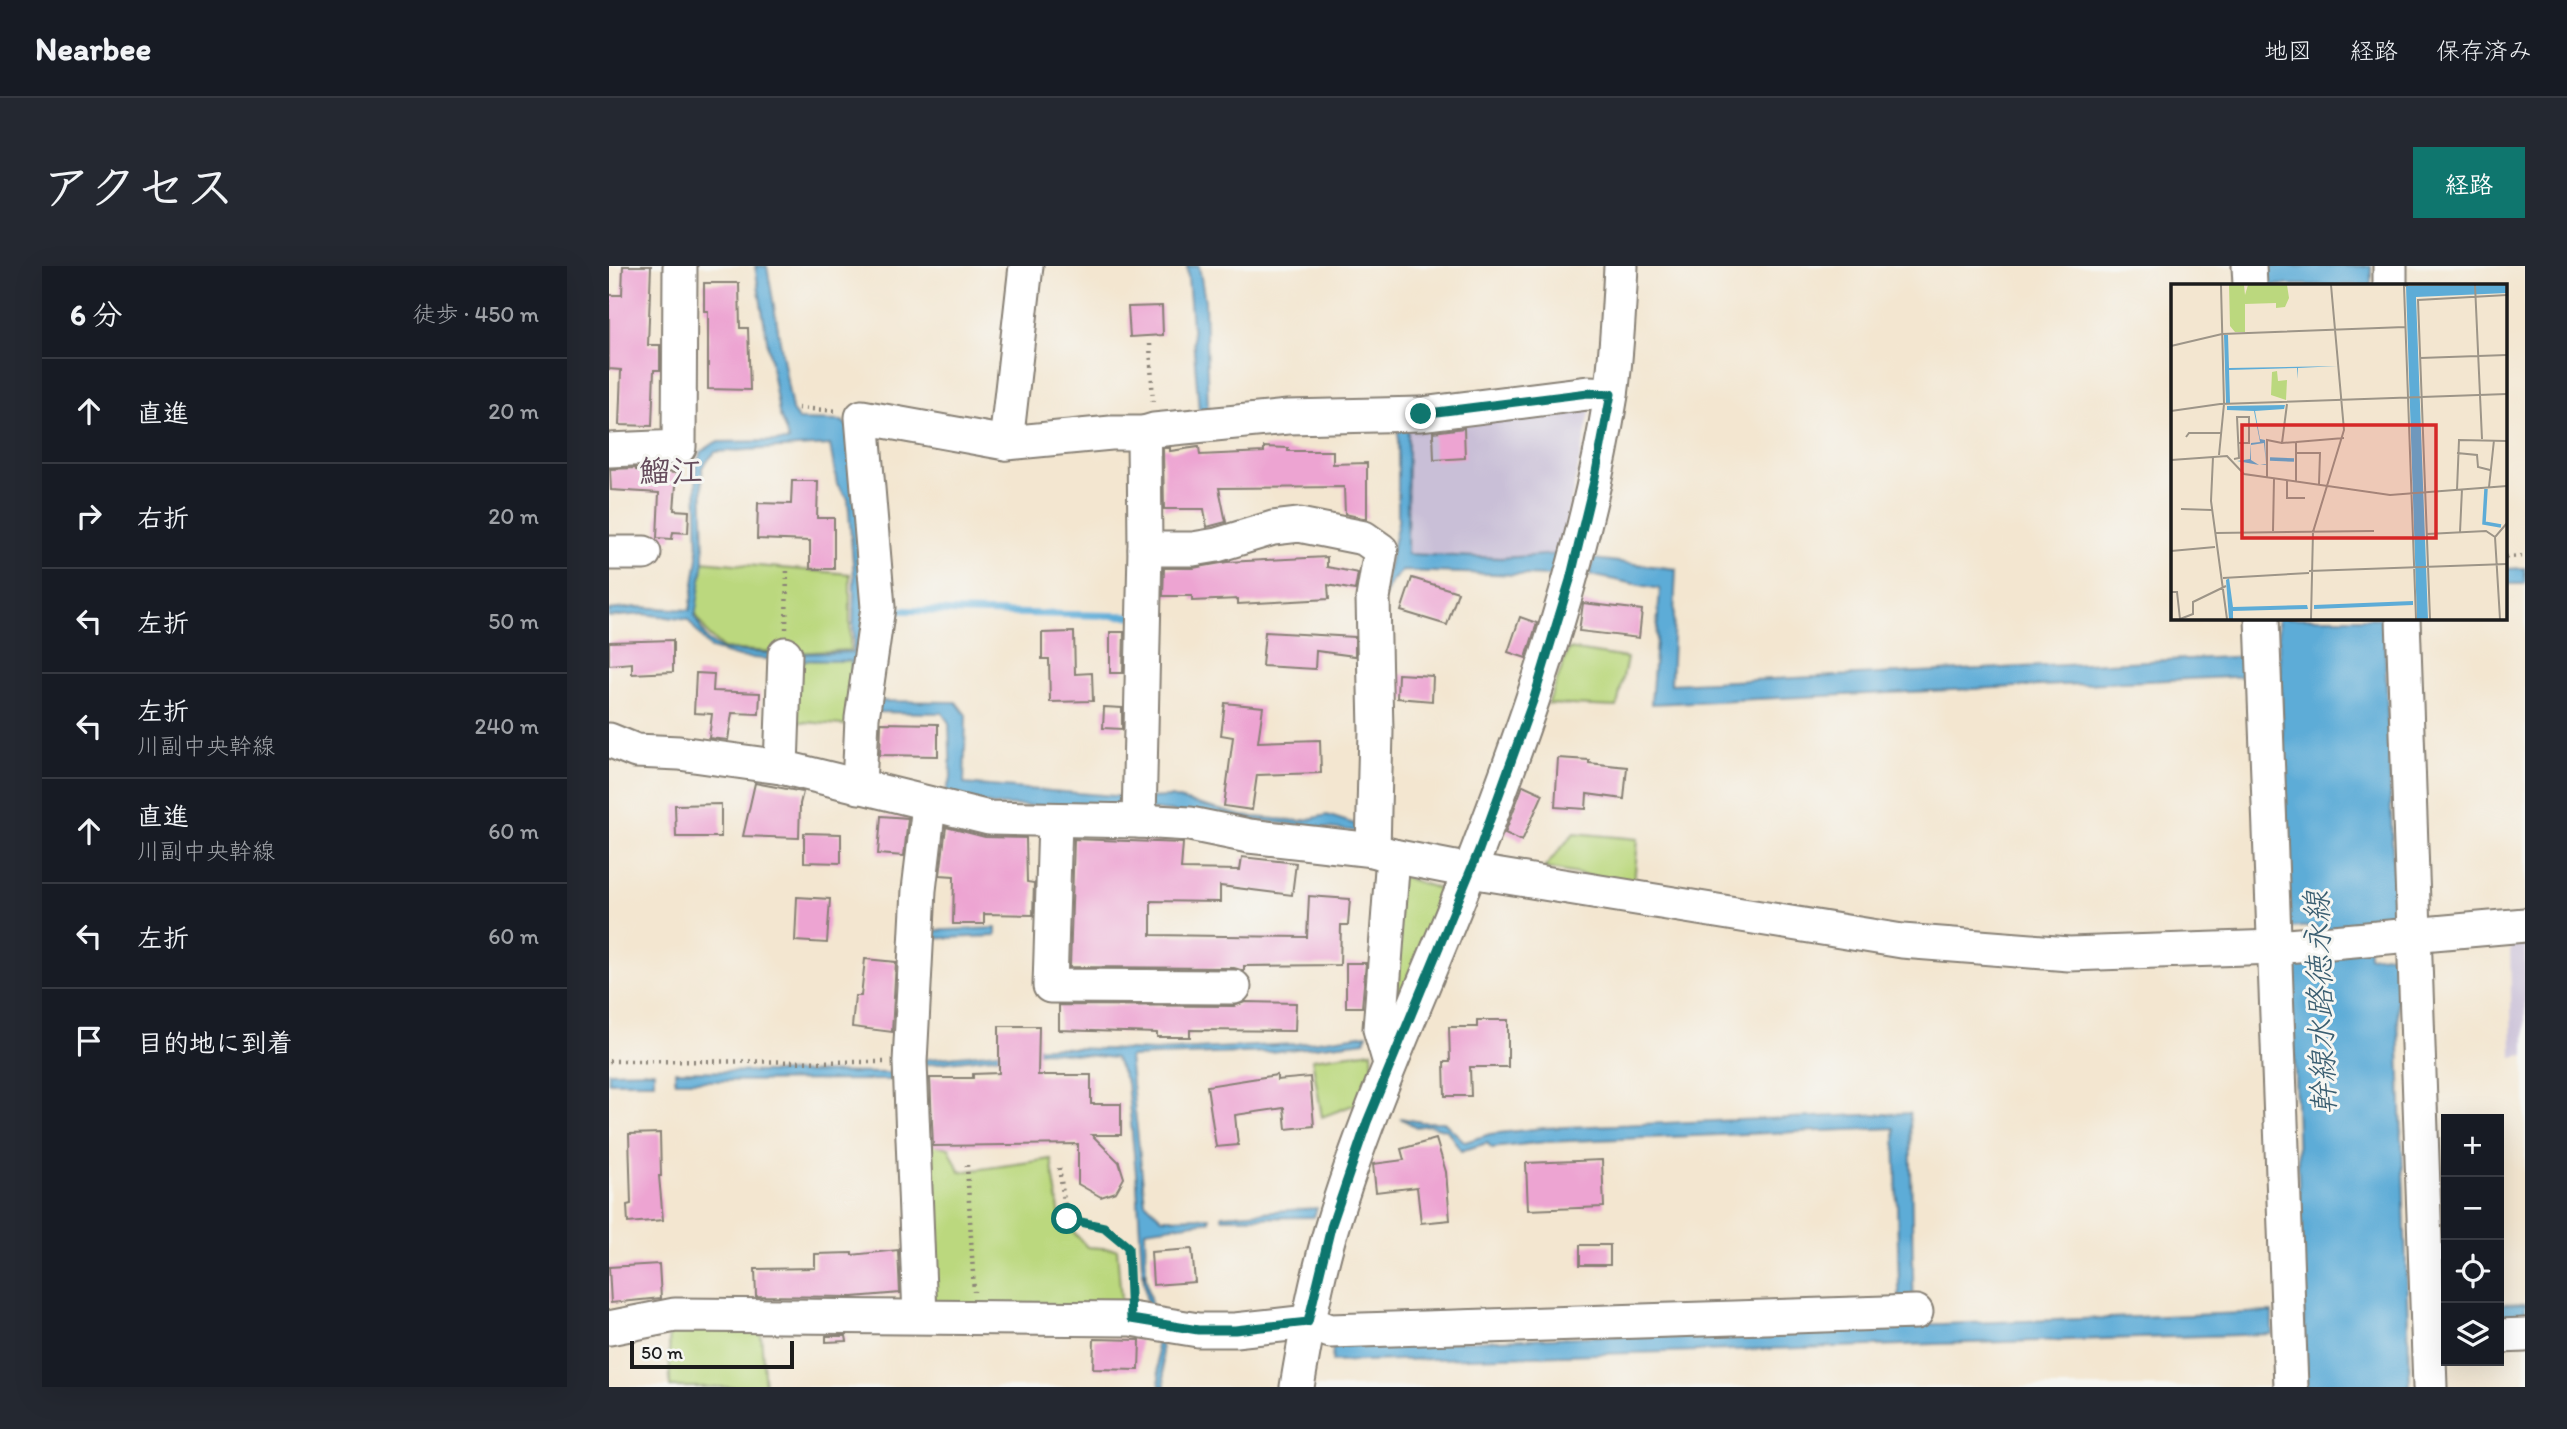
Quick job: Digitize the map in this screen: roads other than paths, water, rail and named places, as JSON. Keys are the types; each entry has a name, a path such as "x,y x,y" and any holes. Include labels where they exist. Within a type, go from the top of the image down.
{"street":[{"path":"609,450 679,447 680,266"},
{"path":"1006,443 1026,266"},
{"path":"1297,1387 1308,1322 1331,1227 1390,1063 1470,871 1534,698 1574,564 1611,394 1621,266"},
{"path":"2249,266 2250,284"},
{"path":"2390,266 2391,284"},
{"path":"859,787 862,718 878,607 862,418 1006,443 1288,417 1421,414 1588,393 1611,394"},
{"path":"1139,821 1149,431"},
{"path":"1145,549 1205,547 1273,528 1299,525 1363,538 1381,550 1373,598 1375,732 1383,853 1380,1028 1390,1063"},
{"path":"609,553 644,553"},
{"path":"2262,620 2291,1387"},
{"path":"2403,620 2414,934 2437,1339 2430,1387"},
{"path":"781,767 785,654"},
{"path":"609,740 636,751 679,753 781,767 989,818 1190,824 1249,836 1383,853 1470,871 1902,941 2069,954 2275,947 2525,925"},
{"path":"920,1316 910,1062 919,890 929,805"},
{"path":"1055,821 1050,986 1234,988"},
{"path":"609,1328 675,1315 1131,1319 1198,1330 1235,1330 1308,1322 1330,1331 1905,1313"},
{"path":"2504,1336 2525,1335"}],"water":[{"path":"755,266 767,266 792,410 798,420 842,421 853,431 866,609 851,707 851,661 790,660 790,654 853,652 854,576 848,499 837,484 830,445 715,452 702,467 704,561 695,617 707,640 722,650 779,654 779,660 739,657 710,649 688,620 644,614 609,617 609,610 637,607 690,610 698,558 696,466 701,452 716,442 789,441 779,413"},
{"path":"1187,266 1199,266 1205,301 1208,410 1199,410"},
{"path":"2266,266 2371,266 2371,284 2266,284"},
{"path":"1398,426 1408,426 1407,554 1501,558 1560,554 1554,576 1402,571 1392,581 1381,603 1398,522"},
{"path":"1594,559 1676,569 1671,684 2251,656 2252,676 1651,704 1660,589 1590,575"},
{"path":"2525,568 2525,584 2507,584 2507,569"},
{"name":"幹線水路徳永線","path":"2278,620 2384,620 2395,919 2368,921 2369,957 2396,954 2410,1387 2306,1387 2291,965 2316,962 2316,926 2289,928"},
{"path":"873,701 956,702 966,715 964,784 1127,797 1125,808 993,805 944,795 951,778 949,723 942,713 870,712"},
{"path":"1171,797 1243,816 1300,821 1327,815 1364,827 1363,832 1146,809 1146,798"},
{"path":"996,928 996,936 923,939 923,931"},
{"path":"1367,1034 1365,1041 1270,1052 1129,1057 1145,1202 1162,1218 1210,1217 1210,1221 1145,1230 1146,1277 1153,1315 1148,1314 1142,1267 1127,1083 1115,1058 1046,1051 922,1065 920,1060 1045,1047 1155,1051 1296,1044"},
{"path":"654,1071 654,1082 609,1082 609,1072"},
{"path":"675,1071 891,1073 891,1080 675,1081"},
{"path":"1910,1113 1914,1325 2272,1312 2272,1334 1332,1362 1333,1346 1900,1325 1895,1128 1545,1142 1492,1148 1487,1143 1461,1151 1447,1130 1429,1125 1416,1127 1400,1118 1444,1122 1465,1142 1490,1134 1543,1128"},
{"path":"1317,1208 1314,1217 1222,1218 1222,1215"},
{"path":"2525,1303 2525,1323 2504,1324 2504,1304"},
{"path":"1155,1332 1160,1333 1165,1387 1160,1387"}],"waterway":[{"path":"891,610 1131,616"}],"district":[{"name":"鰡江","path":"671,471"}]}
